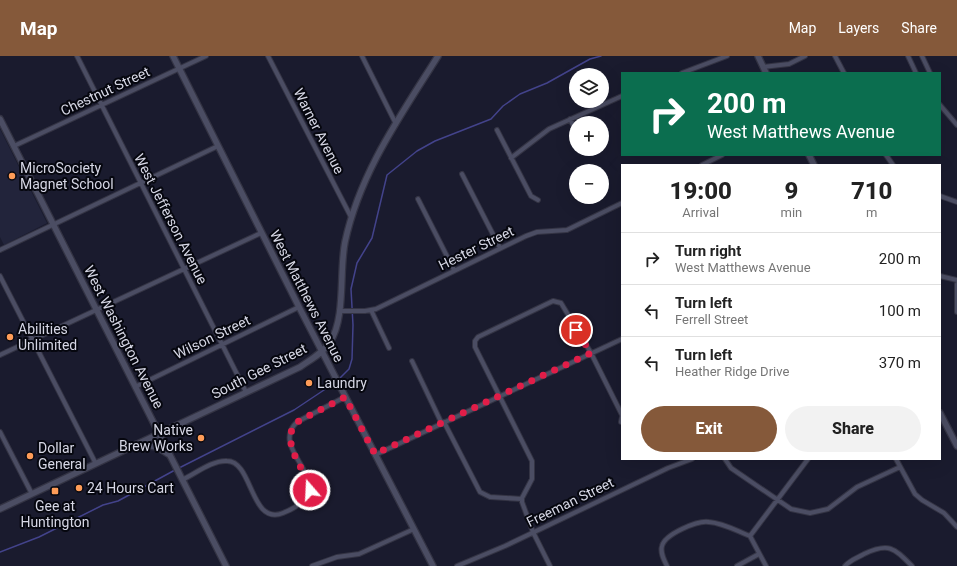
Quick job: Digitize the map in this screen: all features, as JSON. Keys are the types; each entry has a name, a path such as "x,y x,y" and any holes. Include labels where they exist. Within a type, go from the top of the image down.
{"street":[{"name":"West Jefferson Avenue","path":"77,56 139,182 246,392"},
{"name":"West Matthews Avenue","path":"173,56 261,233 433,566"},
{"name":"Chestnut Street","path":"14,146 206,56"},
{"name":"Warner Avenue","path":"268,56 351,217"},
{"path":"362,56 396,124"},
{"name":"South Gee Street","path":"0,509 300,367 322,352 330,343 336,332 345,243 357,197 371,165 438,56"},
{"path":"692,71 727,56"},
{"path":"758,56 766,72"},
{"path":"763,67 789,64 805,56"},
{"path":"835,56 843,72"},
{"path":"908,56 916,72"},
{"path":"922,56 930,72"},
{"path":"577,116 621,96"},
{"path":"941,105 957,125"},
{"name":"West Washington Avenue","path":"0,120 226,566"},
{"path":"511,158 544,132 569,120"},
{"path":"497,130 532,196 538,200"},
{"path":"1,248 54,225 139,182 218,146"},
{"path":"704,164 720,156"},
{"path":"462,174 500,248"},
{"path":"941,196 957,202"},
{"path":"418,199 454,270"},
{"name":"Hester Street","path":"339,311 371,310 500,248 537,232 567,230 621,203"},
{"path":"0,356 261,233"},
{"path":"0,276 96,464"},
{"path":"941,276 957,280"},
{"path":"957,284 957,312"},
{"path":"550,566 533,532 522,499 532,478 534,466 475,347 475,341 478,337 554,301 561,303 591,353 621,414"},
{"name":"Wilson Street","path":"135,387 299,307"},
{"path":"371,310 389,348"},
{"path":"375,454 621,339"},
{"path":"412,361 480,492 490,497 522,499"},
{"path":"181,478 217,462 229,461 240,467 263,510 276,515 296,507 306,500 310,492 310,486 291,444 289,435 292,427 297,422 345,397"},
{"path":"941,415 957,445"},
{"path":"0,432 32,494"},
{"path":"137,444 157,447 169,455"},
{"name":"Freeman Street","path":"457,566 668,468 689,460"},
{"path":"726,460 731,468 776,499 800,512 822,511 836,505 857,486 900,468"},
{"path":"750,536 776,499 800,472 807,460"},
{"path":"896,460 917,497 944,513 957,527"},
{"path":"667,566 661,554 661,548 664,541 668,537 703,522 710,522 750,536 766,566"},
{"path":"312,566 331,558 360,554 414,529"},
{"path":"845,566 852,560 877,548 884,547 894,549 912,566"},
{"path":"737,566 759,554"}],"shaded area":[{"name":"MicroSociety Magnet School","path":"0,129 47,223 4,245 0,237"}],"waterway":[{"path":"339,379 349,369 352,359 353,325 351,289 357,263 372,238 387,175 417,151 435,141 491,119 503,106 520,94 547,83 590,59 601,56"},
{"path":"179,468 294,410 336,382"},
{"path":"0,552 39,537 103,505 118,501 175,470"}],"place":[{"name":"MicroSociety Magnet School","path":"12,176"},
{"name":"Abilities Unlimited","path":"10,337"},
{"name":"Laundry","path":"309,383"},
{"name":"Native Brew Works","path":"201,438"},
{"name":"Dollar General","path":"30,456"},
{"name":"24 Hours Cart","path":"79,488"},
{"name":"Gee at Huntington","path":"55,491"}],"route":[{"path":"310,490 309,483 291,444 289,435 292,427 297,422 345,397 375,454 591,353 576,330"}]}
